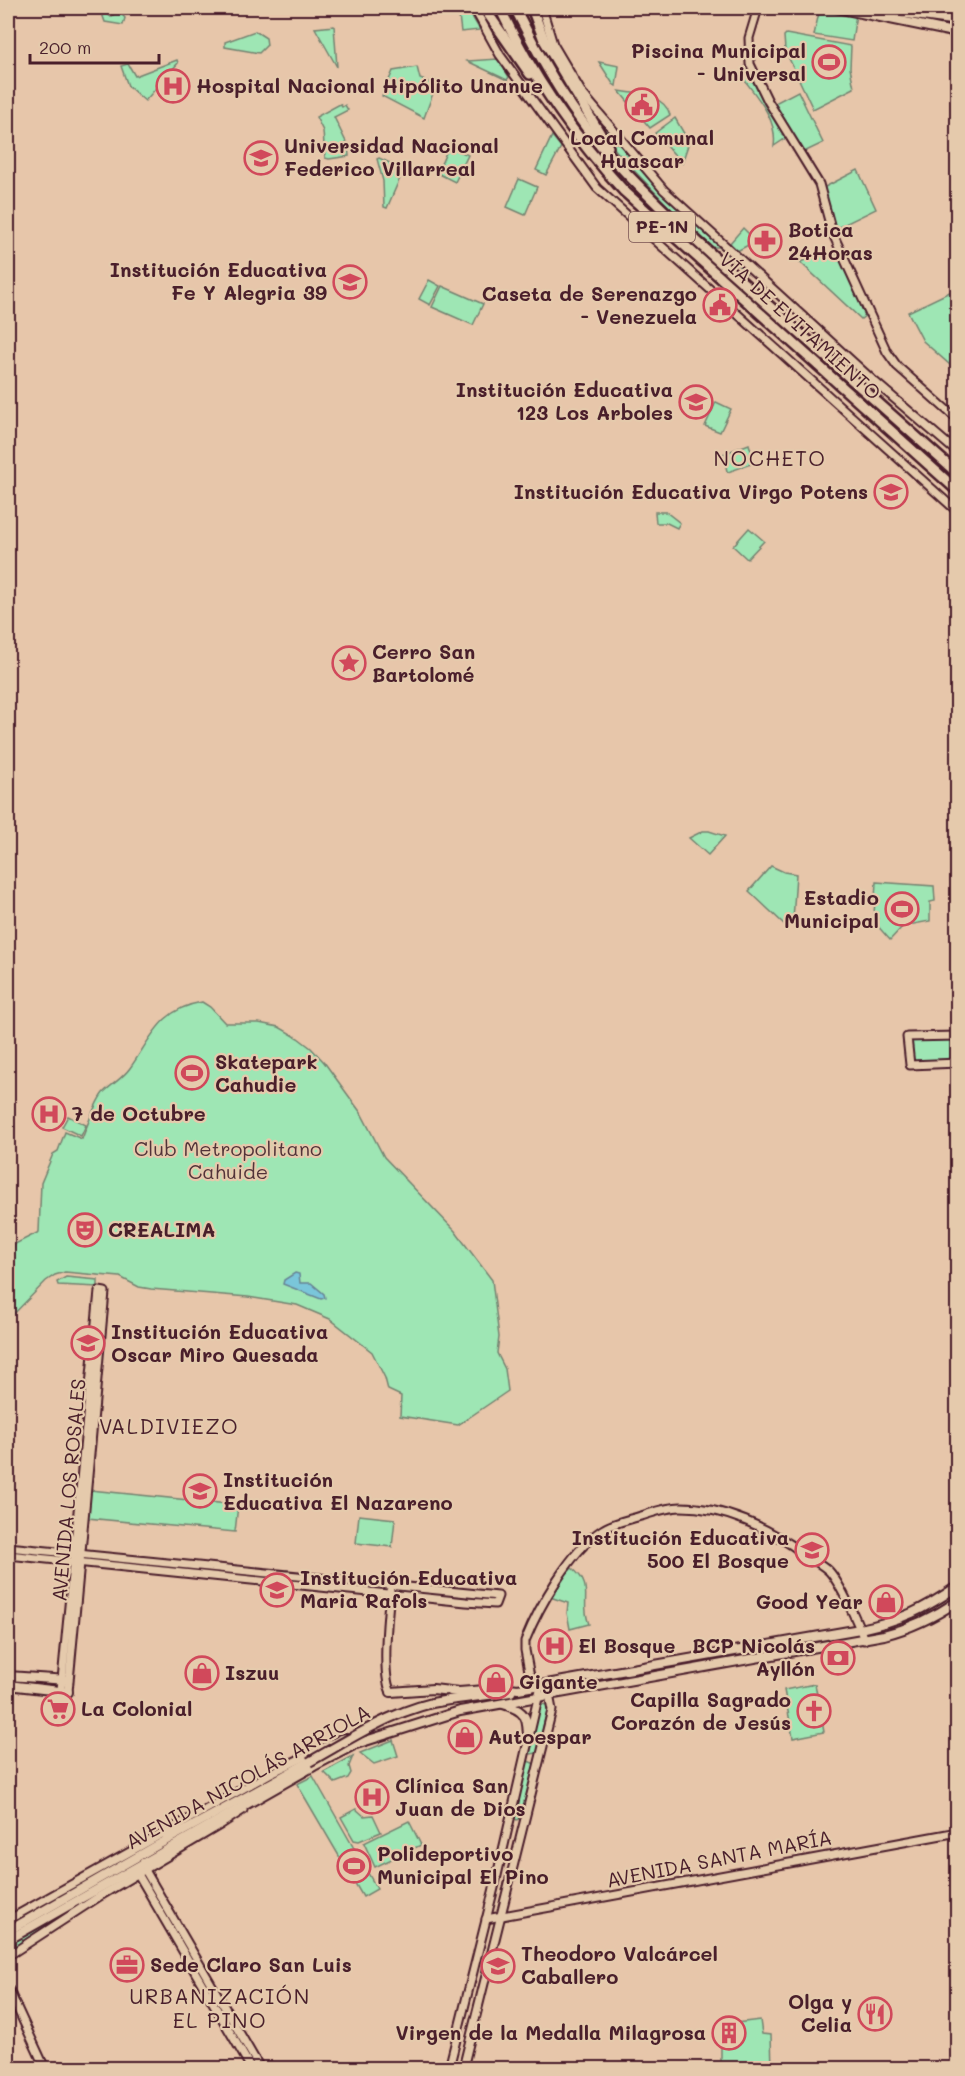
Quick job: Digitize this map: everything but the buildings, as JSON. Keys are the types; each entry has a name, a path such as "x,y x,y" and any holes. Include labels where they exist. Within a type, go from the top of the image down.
{"highway":[{"path":"484,8 523,66 543,87"},
{"name":"VÍA DE EVITAMIENTO","path":"500,8 543,87 584,147 640,206 957,491"},
{"name":"VÍA DE EVITAMIENTO","path":"515,8 560,89 584,124 613,159 660,207 957,474"},
{"path":"532,8 544,40 604,139 613,159"}],"main road":[{"path":"837,8 957,33"},
{"path":"861,8 957,21"},
{"path":"391,1692 433,1689 459,1692 518,1689 860,1629 912,1615 957,1586"},
{"name":"AVENIDA NICOLÁS ARRIOLA","path":"8,1940 351,1746 460,1711 864,1640 915,1626 957,1601"},
{"path":"8,1676 65,1680"},
{"path":"8,1685 64,1691"},
{"name":"AVENIDA NICOLÁS ARRIOLA","path":"8,1931 228,1806 397,1714 416,1706 486,1697 518,1689"},
{"path":"502,1704 522,1712 528,1724 528,1741"},
{"path":"341,1739 347,1738 351,1746"},
{"path":"228,1806 239,1796 284,1772 290,1764"},
{"path":"165,1834 186,1830"}],"street":[{"path":"474,8 507,64 597,188 957,512"},
{"path":"542,8 553,44 582,93 663,190 957,453"},
{"path":"758,8 749,38 750,64 773,110 819,184 832,232 887,352 897,366 957,420"},
{"path":"957,1036 908,1037 910,1065 957,1063"},
{"name":"AVENIDA LOS ROSALES","path":"64,1691 102,1291"},
{"path":"532,1687 525,1641 558,1578 587,1543 603,1529 654,1511 674,1508 697,1508 749,1522 787,1541 830,1572 864,1640"},
{"path":"8,1547 498,1596 495,1604 390,1596 8,1555"},
{"path":"391,1586 387,1628 387,1686 391,1692"},
{"path":"466,1593 466,1602"},
{"path":"463,2068 552,1710 550,1696 544,1685"},
{"path":"449,2068 538,1698 544,1685"},
{"path":"8,1920 242,1789 341,1739"},
{"path":"525,1756 540,1760"},
{"path":"8,1956 62,1919 220,1825 266,1794"},
{"name":"AVENIDA SANTA MARÍA","path":"486,1919 957,1832"},
{"path":"141,1872 241,2044 251,2068"},
{"path":"8,1989 45,2068"},
{"path":"460,2024 474,2027"},
{"path":"241,2044 260,2068"}],"green space":[{"path":"100,8 111,17 118,10 125,18 123,25 105,22"},
{"path":"458,8 467,8 480,30 461,32"},
{"path":"820,8 856,14 852,41 814,35"},
{"path":"334,26 337,67 315,28"},
{"path":"255,31 266,38 267,45 259,53 225,47 225,42"},
{"path":"786,34 851,46 850,68 854,88 813,109 785,50 784,36"},
{"path":"498,59 509,77 507,80 467,61"},
{"path":"177,60 178,63 145,101 128,86 121,66 128,64 135,76"},
{"path":"599,62 619,66 616,86 613,84"},
{"path":"417,67 420,79 436,85 424,118 382,96 393,71"},
{"path":"748,68 753,82 786,138 774,146 769,116 740,74"},
{"path":"619,91 642,94 656,99 667,108 670,115 650,128"},
{"path":"798,91 823,143 804,152 773,104"},
{"path":"340,104 342,107 345,105 348,110 334,117 348,146 349,156 329,159 325,158 323,131 316,117"},
{"path":"587,104 664,195 746,268 746,273 719,247 713,247 675,213 623,159 608,141"},
{"path":"675,118 689,142 682,163 655,133"},
{"path":"552,136 561,147 546,175 536,170"},
{"path":"449,146 468,155 455,182 437,173"},
{"path":"377,159 403,171 387,208 384,207 383,181"},
{"path":"858,170 876,209 835,229 823,188"},
{"path":"519,179 537,187 525,215 507,207"},
{"path":"743,228 756,241 737,251 730,243"},
{"path":"837,250 866,315 861,319 800,262"},
{"path":"429,280 440,286 430,305 419,299"},
{"path":"442,286 483,304 473,325 432,307"},
{"path":"956,289 958,292 957,371 923,341 908,312"},
{"path":"716,402 731,409 720,432 705,426"},
{"path":"749,444 752,454 751,464 728,472 723,454"},
{"path":"655,512 666,512 680,523 677,528 667,523 656,523"},
{"path":"749,528 764,541 747,559 733,546"},
{"path":"703,831 725,836 708,855 689,838"},
{"path":"771,866 796,874 793,921 790,925 784,924 749,891"},
{"name":"Estadio Municipal","path":"876,882 934,886 935,901 930,902 930,921 903,926 890,940 875,923 878,919 874,915"},
{"name":"Club Metropolitano Cahuide","path":"202,1002 225,1023 259,1023 279,1027 311,1048 324,1062 361,1113 384,1157 455,1231 492,1280 499,1337 497,1353 505,1369 508,1391 458,1425 400,1416 401,1396 388,1390 385,1378 372,1352 330,1319 297,1305 248,1297 151,1289 139,1287 120,1277 65,1272 55,1275 46,1281 8,1320 8,1266 15,1244 39,1232 41,1183 65,1132 82,1139 100,1097 127,1072 158,1026 176,1011"},
{"path":"957,1037 957,1060 910,1063 909,1039"},
{"path":"68,1116 86,1125 81,1136 62,1127"},
{"path":"66,1277 98,1280 98,1287 58,1285 57,1282"},
{"path":"90,1490 238,1505 235,1532 87,1518"},
{"path":"359,1515 395,1519 392,1547 356,1543"},
{"path":"572,1568 579,1575 585,1588 586,1616 589,1624 570,1629 568,1603 550,1597"},
{"path":"253,1574 387,1586 386,1591 253,1577"},
{"path":"815,1684 824,1732 793,1738 784,1690"},
{"path":"542,1704 547,1705 547,1710 537,1753 531,1754 528,1750 531,1750 533,1732"},
{"path":"393,1740 398,1756 374,1764 360,1753"},
{"path":"353,1756 349,1766 351,1773 348,1778 335,1783 324,1772"},
{"path":"528,1761 535,1764 522,1818 517,1820 513,1818"},
{"path":"313,1776 377,1889 363,1897 297,1784"},
{"path":"356,1809 364,1816 373,1815 381,1832 359,1841 354,1840 341,1817"},
{"path":"409,1821 421,1845 375,1867 364,1843"},
{"path":"94,1893 95,1895 8,1951 8,1943"},
{"path":"760,2020 762,2034 771,2035 772,2068 721,2068 721,2044 732,2044 736,2041 736,2023"}],"water":[{"path":"295,1273 299,1274 300,1283 311,1283 324,1294 325,1298 321,1299 283,1284 284,1280"}],"place":[{"name":"Piscina Municipal - Universal","path":"829,62"},
{"name":"Hospital Nacional Hipólito Unanue","path":"173,86"},
{"name":"Local Comunal Huascar","path":"642,105"},
{"name":"Universidad Nacional Federico Villarreal","path":"261,158"},
{"name":"Botica 24Horas","path":"765,241"},
{"name":"Institución Educativa Fe Y Alegria 39","path":"350,282"},
{"name":"Caseta de Serenazgo - Venezuela","path":"720,305"},
{"name":"Institución Educativa 123 Los Arboles","path":"696,402"},
{"name":"Institución Educativa Virgo Potens","path":"891,492"},
{"name":"Cerro San Bartolomé","path":"349,663"},
{"name":"Estadio Municipal","path":"902,909"},
{"name":"Skatepark Cahudie","path":"192,1073"},
{"name":"7 de Octubre","path":"49,1114"},
{"name":"CREALIMA","path":"85,1230"},
{"name":"Institución Educativa Oscar Miro Quesada","path":"88,1343"},
{"name":"Institución Educativa El Nazareno","path":"200,1491"},
{"name":"Institución Educativa 500 El Bosque","path":"812,1550"},
{"name":"Institución Educativa Maria Rafols","path":"277,1590"},
{"name":"Good Year","path":"886,1602"},
{"name":"El Bosque","path":"555,1646"},
{"name":"BCP Nicolás Ayllón","path":"838,1658"},
{"name":"Iszuu","path":"202,1673"},
{"name":"Gigante","path":"496,1682"},
{"name":"La Colonial","path":"58,1709"},
{"name":"Capilla Sagrado Corazón de Jesús","path":"814,1711"},
{"name":"Autoespar","path":"465,1737"},
{"name":"Clínica San Juan de Dios","path":"372,1797"},
{"name":"Polideportivo Municipal El Pino","path":"354,1866"},
{"name":"Sede Claro San Luis","path":"127,1965"},
{"name":"Theodoro Valcárcel Caballero","path":"498,1966"},
{"name":"Olga y Celia","path":"875,2014"},
{"name":"Virgen de la Medalla Milagrosa","path":"729,2033"}],"district":[{"name":"NOCHETO","path":"770,459"},
{"name":"VALDIVIEZO","path":"169,1427"},
{"name":"URBANIZACIÓN EL PINO","path":"220,2009"}]}
